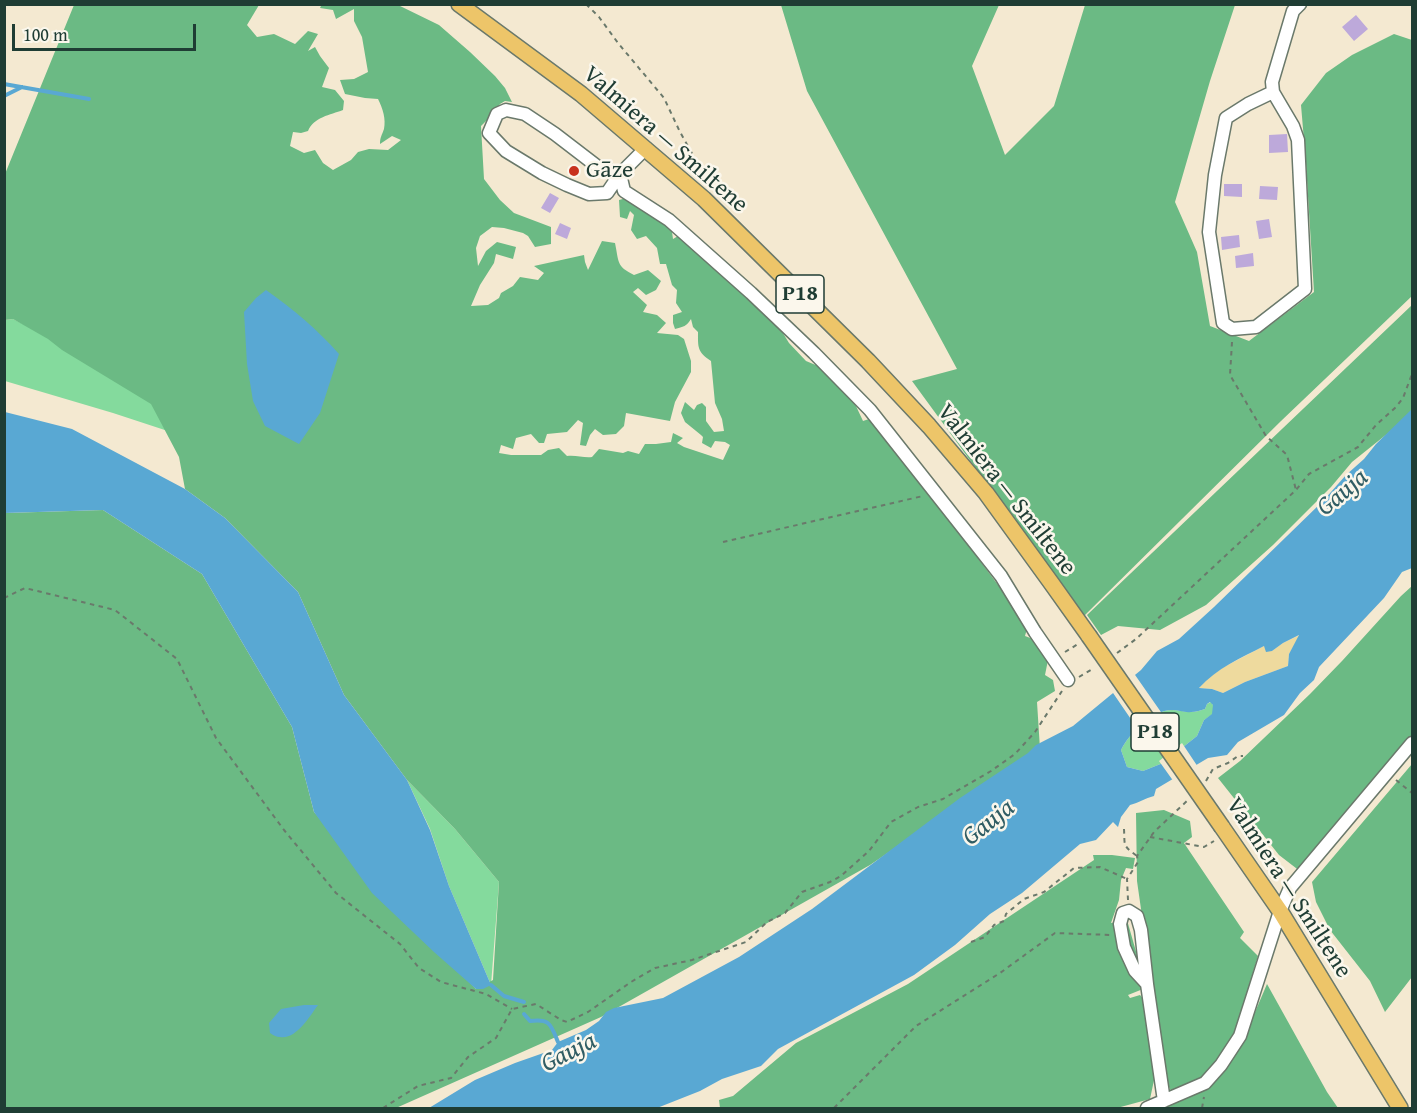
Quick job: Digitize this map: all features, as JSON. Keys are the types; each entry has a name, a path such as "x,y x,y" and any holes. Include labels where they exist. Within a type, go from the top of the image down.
{"main road":[{"name":"Valmiera — Smiltene","path":"459,4 580,94 704,199 868,361 929,426 986,494 1052,584 1085,639 1219,833 1280,911 1400,1108"}],"street":[{"path":"1273,93 1248,104 1226,118 1215,175 1209,232 1223,323 1232,329 1256,327 1305,289 1298,140 1293,126 1273,93 1272,82 1293,11 1300,4"},
{"path":"620,174 598,166 525,114 506,110 497,114 489,133 506,151 542,173 590,194 607,193 620,174 646,148"},
{"path":"620,174 624,191 669,220 751,293 870,410 1000,576 1068,680"},
{"path":"1147,1108 1205,1083 1221,1065 1240,1036 1280,911 1290,888 1413,743"},
{"path":"1147,984 1135,971 1124,947 1120,924 1124,913 1129,911 1137,916 1141,930 1164,1101"}],"path":[{"path":"586,4 664,98 698,164 704,182 704,199"},
{"path":"1232,329 1230,375 1266,435 1287,455 1296,490"},
{"path":"1116,653 1136,639 1296,490 1309,474 1358,447 1376,425 1396,407 1413,374"},
{"path":"723,542 935,493"},
{"path":"4,598 25,588 116,610 177,659 216,738 284,830 336,893 400,944 419,968 441,982 486,994 512,1009 536,1004 567,1022 588,1012 655,968 692,960 746,942 767,922 785,913 802,892 841,876 869,851 891,822 918,807 943,799 991,771 1016,753 1035,732 1068,680 1083,675 1100,664"},
{"path":"1054,660 1085,639"},
{"path":"1387,772 1413,793"},
{"path":"1124,829 1123,840 1126,848 1137,856"},
{"path":"1129,911 1127,879 1138,862 1137,856 1150,837 1204,847 1219,833"},
{"path":"971,942 985,937 994,925 1004,921 1006,914 1024,899 1044,892 1074,868 1100,867 1127,879"},
{"path":"834,1108 916,1026 1000,973 1055,933 1122,935"},
{"path":"383,1108 418,1086 451,1078 468,1057 496,1038 512,1009"}],"green space":[{"path":"322,4 398,5 439,25 495,76 505,88 512,102 505,101 500,104 481,126 484,179 500,200 514,213 551,227 551,244 535,247 528,236 504,228 492,227 480,236 476,248 478,266 486,251 497,242 516,247 513,259 496,254 494,263 480,285 471,306 488,305 513,286 520,277 538,280 544,273 534,266 584,255 588,270 602,241 615,243 619,263 624,269 634,275 648,270 661,281 656,290 646,295 638,288 633,292 647,305 643,312 657,315 666,323 657,333 678,335 684,339 691,361 691,372 675,402 670,421 626,413 624,426 616,434 603,435 595,429 586,446 580,445 583,423 578,420 567,432 547,434 544,443 539,443 531,434 516,438 513,449 501,445 499,453 541,455 548,450 559,448 567,456 592,457 599,449 639,454 645,444 671,442 673,433 683,438 677,443 684,447 723,460 730,445 715,441 711,448 702,443 703,437 685,422 681,413 685,402 694,410 702,403 706,407 706,421 714,432 724,431 715,403 711,361 699,349 698,332 693,327 691,319 684,326 675,329 673,315 682,312 676,303 677,290 672,285 666,264 660,264 657,248 646,236 637,239 631,230 634,215 630,211 627,219 620,217 619,200 630,197 638,201 640,210 647,207 671,225 673,239 678,236 687,240 743,294 760,306 806,361 818,366 831,380 844,389 863,421 872,418 882,428 887,441 894,446 1028,625 1025,636 1033,639 1048,660 1045,675 1053,680 1055,691 1037,702 1040,749 870,865 601,1017 396,1108 5,1108 5,513 103,510 202,574 292,727 314,812 476,989 493,980 499,882 455,829 407,780 344,695 298,592 225,518 185,489 179,457 151,404 62,350 48,339 13,319 5,320 5,174 74,5 259,5 247,25 257,37 274,34 295,44 308,31 318,34 308,51 315,47 329,68 322,87 335,90 344,101 343,110 318,120 308,131 293,132 290,146 304,153 315,150 323,163 333,170 351,160 358,152 369,149 388,150 401,140 392,136 380,144 385,122 378,99 345,94 340,80 354,79 368,72 362,37 354,21 354,9 336,19 333,10 320,8"},
{"path":"781,5 999,5 972,66 1005,155 1054,106 1085,5 1235,5 1175,202 1197,252 1210,326 1249,341 1314,292 1301,105 1326,73 1352,55 1394,34 1412,40 1412,296 1281,421 1084,616 912,381 957,369 807,91"},
{"path":"1412,305 1412,411 1402,422 1352,462 1331,487 1273,545 1206,605 1160,630 1118,626 1101,635 1087,615"},
{"path":"13,319 123,374 183,436 5,381 5,320"},
{"path":"1412,586 1412,750 1305,875 1279,855 1218,778 1240,761 1310,694"},
{"path":"1211,702 1213,714 1204,720 1197,736 1163,763 1143,771 1127,767 1121,750 1135,730 1149,718 1164,711 1198,711 1205,709"},
{"path":"1412,764 1412,977 1385,1012 1370,981 1330,930 1316,902 1312,882"},
{"path":"407,780 455,829 499,882 491,985 449,886 430,829"},
{"path":"1164,810 1190,821 1192,837 1184,843 1244,932 1240,938 1258,956 1231,1044 1208,1072 1190,1086 1171,1091 1166,1081 1155,1011 1157,1004 1152,986 1137,881 1136,813"},
{"path":"1093,855 1135,858 1133,869 1126,868 1121,880 1119,900 1111,923 1127,920 1139,962 1134,973 1143,989 1128,995 1130,998 1140,995 1146,1002 1157,1066 1150,1099 1117,1108 720,1108 719,1100 733,1096 796,1043 908,984 1094,860"},
{"path":"1267,984 1338,1108 1157,1108 1197,1093 1213,1082 1244,1038"}],"sand":[{"path":"1300,635 1289,654 1288,666 1223,693 1199,688 1209,677 1224,667 1264,646 1272,651"}],"water":[{"path":"266,290 286,304 339,354 320,413 299,444 265,426 253,401 247,364 244,312"},
{"name":"Gauja","path":"1412,409 1412,568 1402,572 1384,598 1319,667 1314,680 1300,693 1284,715 1238,742 1227,755 1208,758 1156,789 1154,796 1130,805 1121,817 1118,827 1113,822 1096,840 1080,844 1022,893 990,914 955,945 914,975 778,1049 761,1066 722,1079 700,1091 657,1108 429,1108 475,1080 552,1050 558,1042 586,1030 614,1008 663,998 739,957 812,909 960,798 1028,753 1036,745 1073,726 1141,670 1157,651 1179,639 1214,607 1323,501","holes":["1299,635 1289,654 1288,666 1223,693 1199,688 1221,669 1238,659 1264,646 1266,652 1272,651","1210,702 1213,705 1212,714 1204,720 1197,736 1163,763 1143,771 1127,767 1121,750 1149,718 1164,711 1186,712 1205,709"]},
{"path":"5,412 72,429 185,489 225,518 298,592 344,695 407,780 430,830 449,886 491,985 483,989 476,989 372,893 314,812 292,727 202,574 103,510 5,513"},
{"path":"318,1005 297,1031 286,1037 277,1037 270,1033 269,1023 281,1009"}],"pier":[{"path":"1133,672 1163,715 1139,731 1111,690"},
{"path":"1182,743 1198,767 1174,782 1159,761"}],"building":[{"path":"1356,15 1368,29 1354,41 1342,27"},
{"path":"1287,134 1288,152 1269,153 1269,135"},
{"path":"1224,184 1242,184 1242,197 1224,196"},
{"path":"1260,186 1278,187 1277,200 1259,199"},
{"path":"550,193 559,198 550,213 541,208"},
{"path":"1269,219 1272,237 1259,239 1256,221"},
{"path":"560,223 571,228 567,239 555,234"},
{"path":"1239,235 1240,247 1222,250 1221,237"},
{"path":"1253,253 1254,266 1236,268 1235,256"}],"waterway":[{"path":"4,84 89,99"},
{"path":"4,96 22,87"},
{"path":"491,985 504,996 524,1002"},
{"name":"Gauja","path":"524,1014 530,1021 542,1021 549,1024 558,1042"}],"place":[{"name":"Gāze","path":"574,171"}]}
